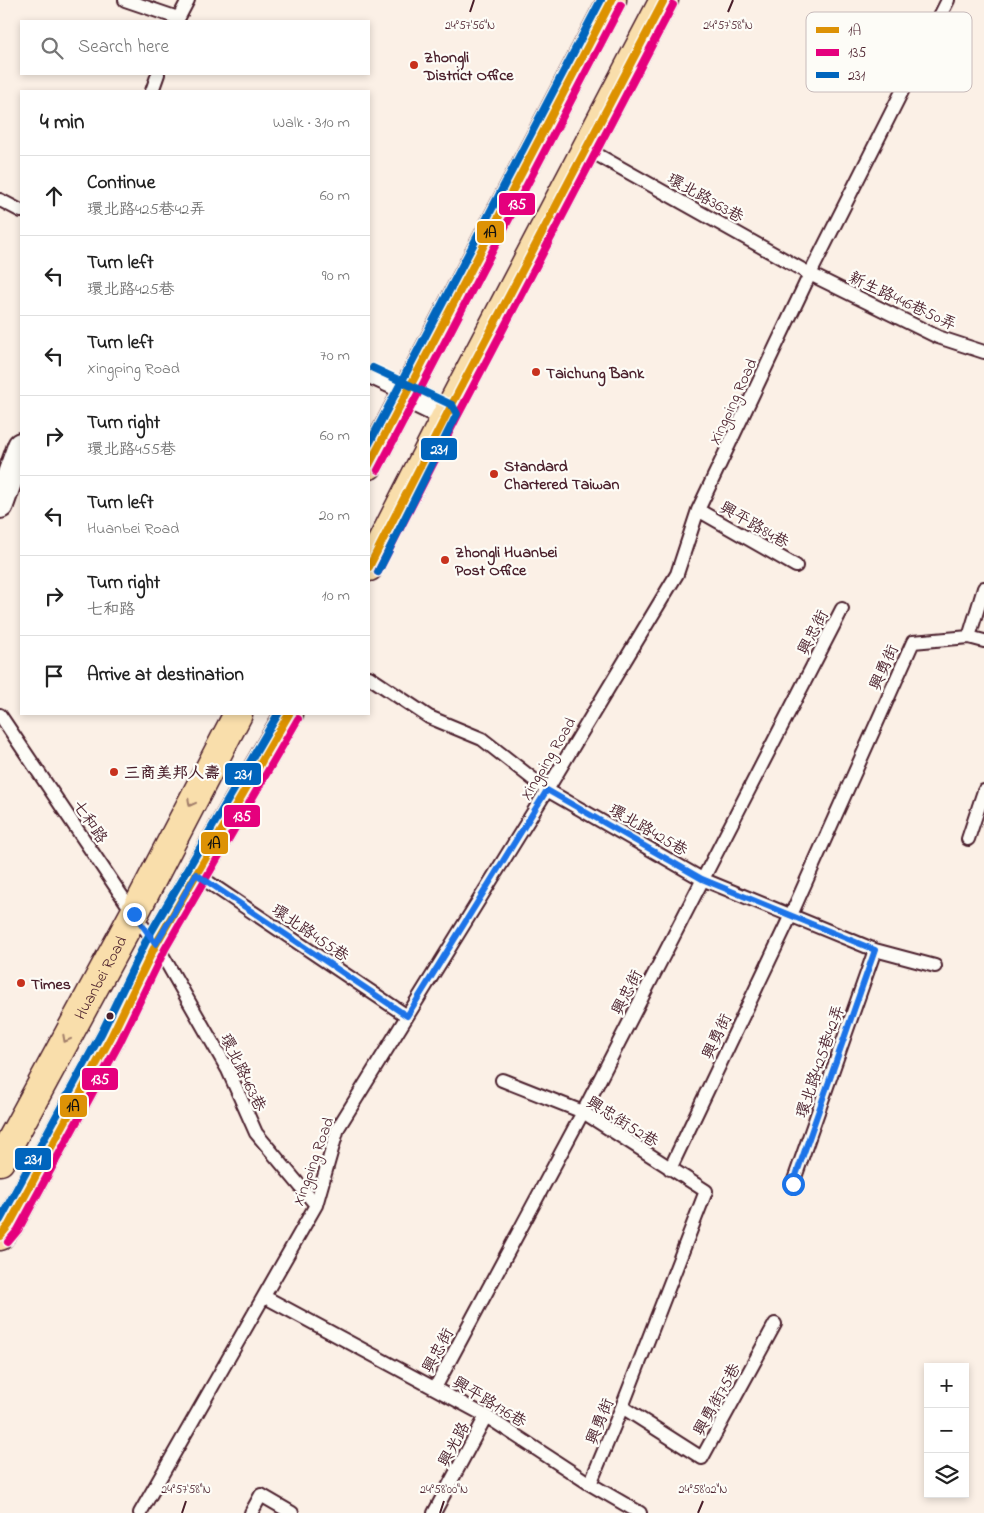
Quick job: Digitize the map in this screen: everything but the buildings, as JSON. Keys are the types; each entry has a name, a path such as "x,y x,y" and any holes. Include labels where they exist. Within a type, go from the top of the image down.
{"main road":[{"path":"370,463 612,0"},
{"path":"370,565 446,414 664,0"},
{"name":"Huanbei Road","path":"0,1161 134,914 237,715"},
{"path":"0,1236 9,1225 55,1143 111,1037 156,944 288,715"}],"street":[{"path":"406,394 446,414"},
{"path":"0,505 20,449"}],"lane":[{"path":"125,0 178,20 188,0"},
{"name":"Xingping Road","path":"942,12 948,0"},
{"path":"152,90 158,75"},
{"name":"Xingping Road","path":"140,1513 316,1205 338,1128 547,790 677,574 698,510 810,274 902,92"},
{"name":"環北路363巷","path":"587,149 810,274"},
{"path":"0,200 20,210"},
{"name":"新生路446巷50弄","path":"810,274 938,337 984,352"},
{"path":"370,377 406,394"},
{"name":"興平路84巷","path":"698,510 796,566"},
{"path":"984,588 969,637 984,641"},
{"name":"興忠街","path":"435,1388 583,1112 842,609"},
{"name":"興勇街","path":"590,1484 706,1191 670,1169 791,916 913,642 969,637"},
{"name":"環北路425巷","path":"370,678 429,717 482,739 547,790 702,879 875,950 935,966"},
{"name":"七和路","path":"0,715 156,944"},
{"path":"968,839 984,791"},
{"name":"環北路455巷","path":"196,874 407,1016"},
{"name":"環北路463巷","path":"156,944 228,1070 256,1133 316,1205"},
{"name":"環北路425巷42弄","path":"793,1184 875,950"},
{"name":"興忠街52巷","path":"502,1080 583,1112 670,1169"},
{"name":"興平路176巷","path":"265,1297 486,1416 590,1484 640,1513"},
{"name":"興勇街75巷","path":"622,1407 702,1458 775,1324"},
{"name":"興光路","path":"434,1513 486,1416"},
{"path":"251,1513 261,1495 292,1513"}],"transit line":[{"name":"231","path":"370,442 601,0"},
{"name":"1A","path":"370,463 612,0"},
{"name":"1A","path":"370,565 664,0"},
{"name":"135","path":"378,470 621,5"},
{"name":"135","path":"378,572 673,5"},
{"name":"231","path":"373,368 452,405 457,414 378,572"},
{"name":"231","path":"0,1220 102,1032 147,939 277,715"},
{"name":"1A","path":"0,1236 9,1225 111,1037 156,944 288,715"},
{"name":"135","path":"8,1242 18,1230 120,1042 165,949 298,719"}],"place":[{"name":"Zhongli District Office","path":"414,65"},
{"name":"Taichung Bank","path":"536,372"},
{"name":"Standard Chartered Taiwan","path":"494,474"},
{"name":"Zhongli Huanbei Post Office","path":"445,560"},
{"name":"三商美邦人壽","path":"114,772"},
{"name":"Times","path":"21,983"}],"route":[{"path":"134,914 156,944 196,874 407,1016 547,790 702,879 875,950 793,1184"}]}
